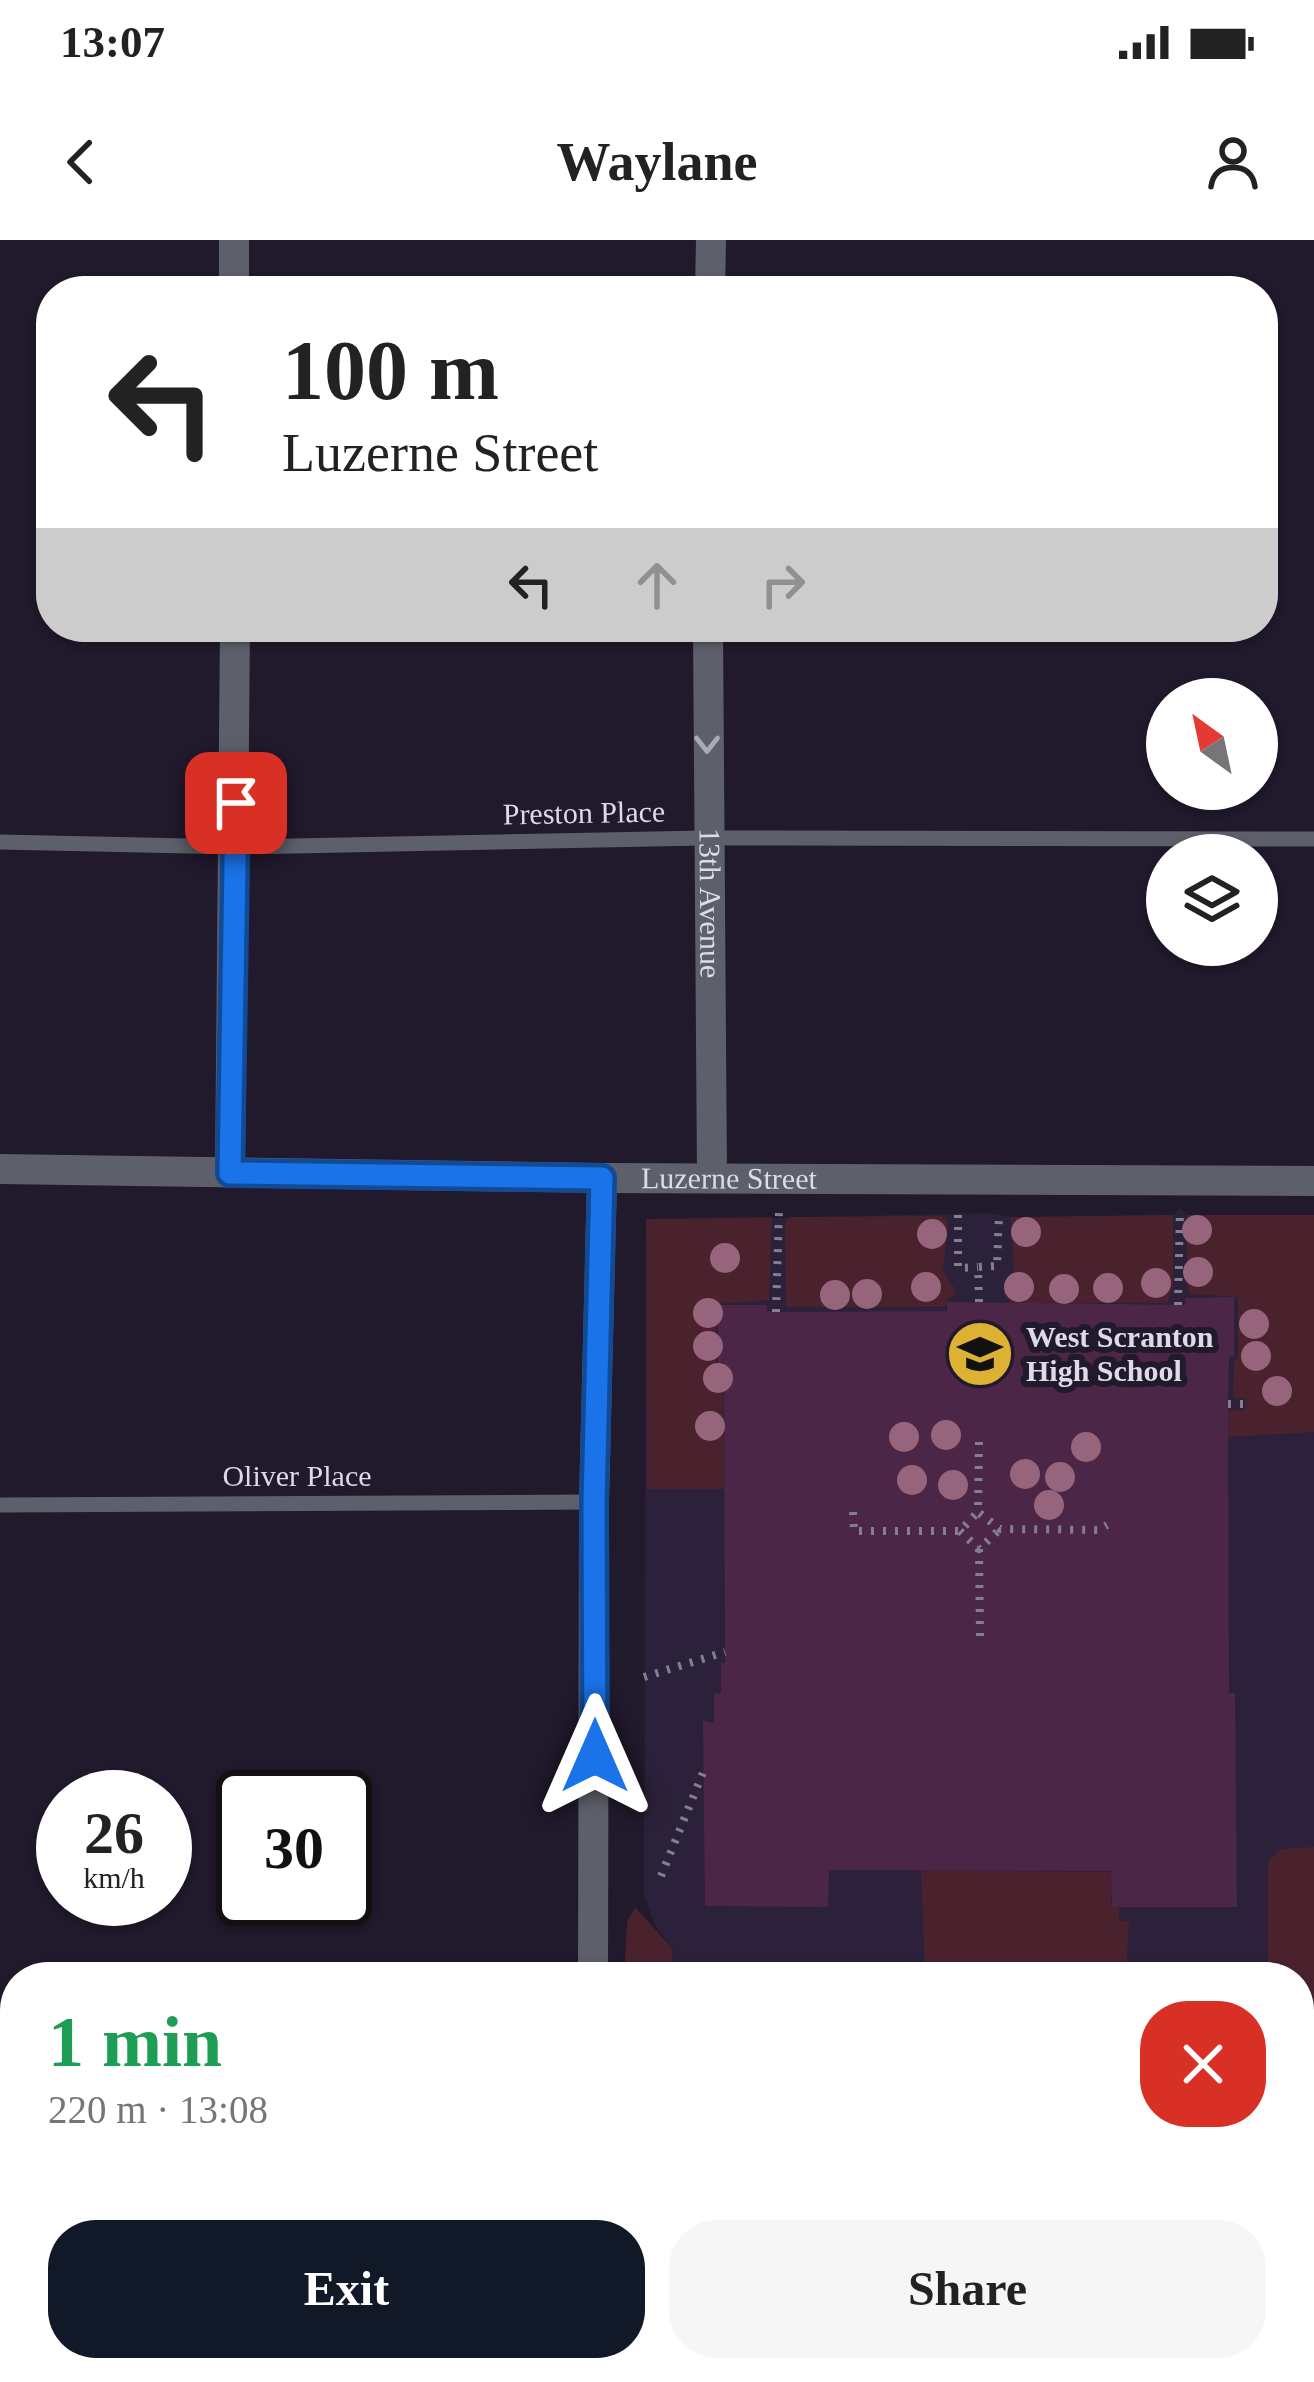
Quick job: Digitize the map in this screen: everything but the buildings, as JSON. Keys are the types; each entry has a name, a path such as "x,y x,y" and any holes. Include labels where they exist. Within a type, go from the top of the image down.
{"street":[{"path":"234,240 234,276"},
{"path":"710,276 711,240"},
{"path":"230,1173 235,642"},
{"name":"13th Avenue","path":"708,642 712,1176"},
{"name":"Luzerne Street","path":"0,1169 1314,1181"},
{"path":"593,1962 594,1502 602,1178"}],"lane":[{"name":"Preston Place","path":"0,842 236,847 706,838 1314,839"},
{"name":"Oliver Place","path":"0,1505 594,1502"}],"path":[{"path":"1178,1305 1180,1208"},
{"path":"776,1312 779,1209"},
{"path":"958,1215 958,1268 978,1268 997,1267 999,1213"},
{"path":"978,1268 979,1302"},
{"path":"1228,1403 1245,1404"},
{"path":"960,1531 978,1512 979,1442"},
{"path":"853,1512 854,1531 960,1531 979,1549 980,1636"},
{"path":"978,1512 1000,1529 1098,1530 1107,1525"},
{"path":"979,1549 1000,1529"},
{"path":"644,1676 725,1652"},
{"path":"661,1876 704,1770"}],"shaded area":[{"name":"West Scranton High School","path":"1180,1208 1188,1215 1314,1215 1314,1962 673,1962 672,1948 655,1926 644,1896 646,1221 989,1213 1012,1217 1173,1215"},
{"path":"1173,1215 1173,1285 1168,1303 1010,1303 1009,1296 1003,1295 1014,1271 1011,1217"},
{"path":"1187,1215 1314,1215 1314,1432 1228,1437 1228,1411 1245,1409 1245,1399 1233,1398 1238,1297 1190,1294"},
{"path":"942,1216 948,1222 943,1271 955,1289 945,1307 786,1307 785,1222 789,1217"},
{"path":"772,1217 769,1300 717,1304 716,1363 723,1367 724,1489 647,1489 646,1219"},
{"path":"1314,1847 1314,1962 1268,1962 1268,1862 1281,1849"},
{"path":"921,1870 1111,1872 1111,1907 1119,1907 1119,1921 1129,1921 1127,1962 924,1962"},
{"path":"635,1907 672,1948 673,1962 625,1962 627,1922"}],"place":[{"name":"West Scranton High School","path":"980,1354"}],"route":[{"path":"236,803 230,1173 602,1178 594,1502 595,1756"}]}
